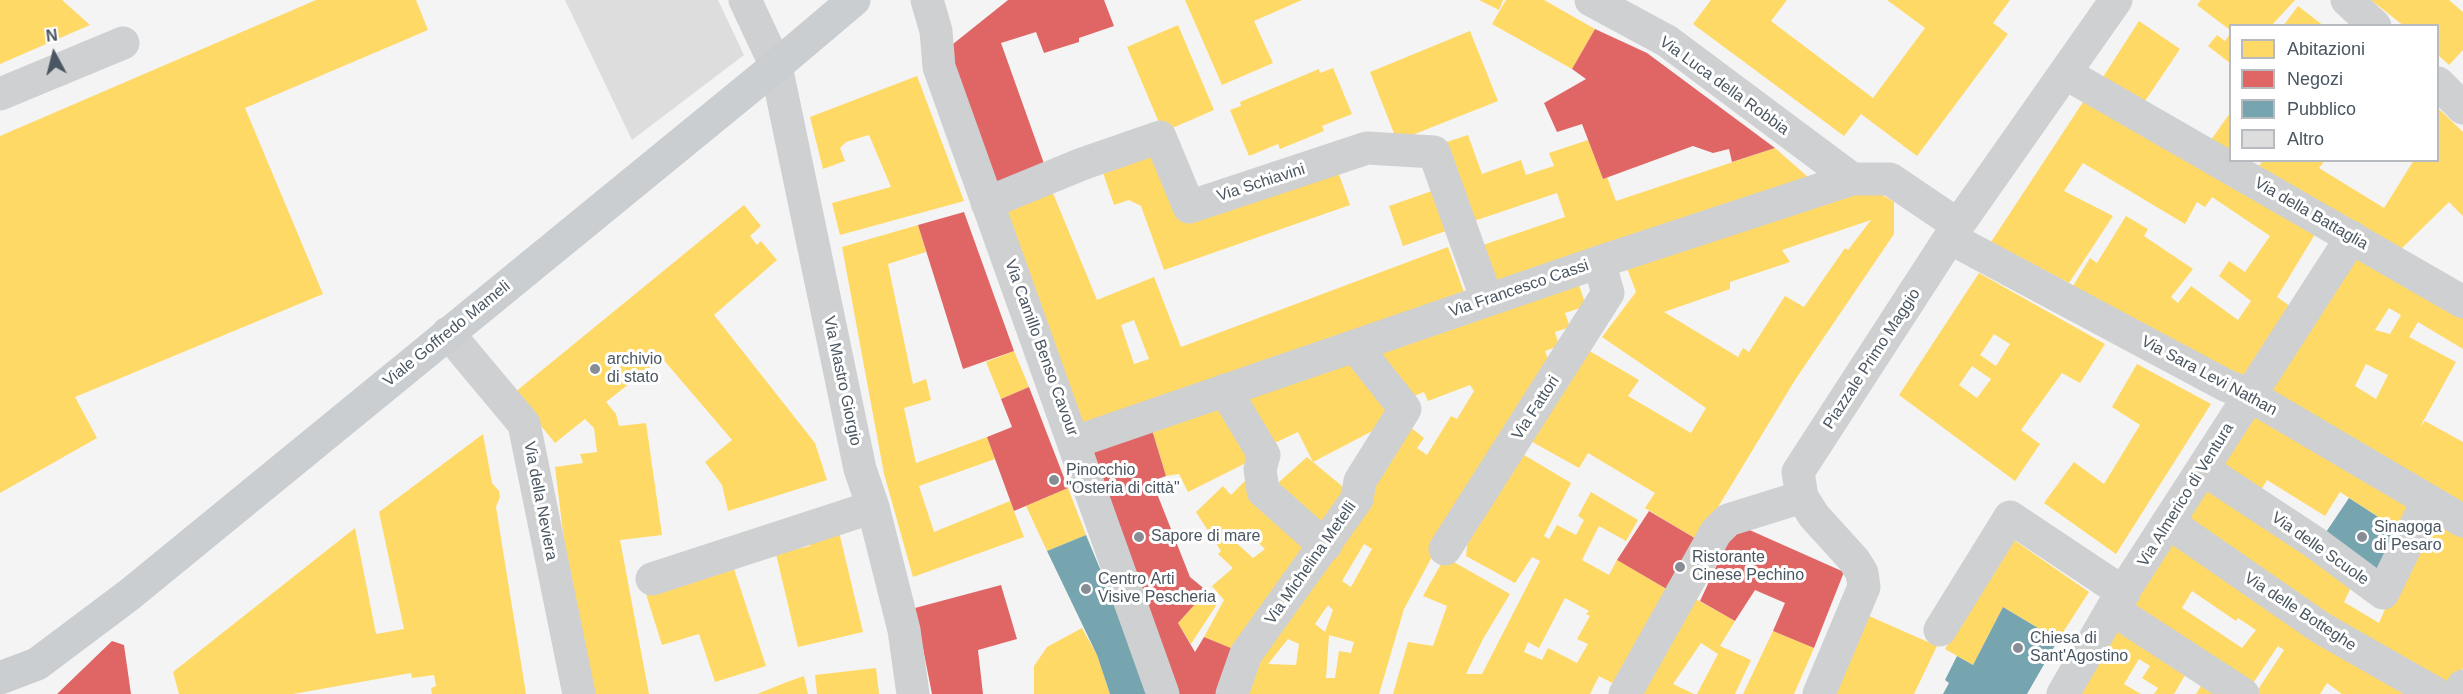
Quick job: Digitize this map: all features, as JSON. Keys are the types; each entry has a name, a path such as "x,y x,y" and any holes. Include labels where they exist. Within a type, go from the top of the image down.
{"main road":[{"name":"Viale Goffredo Mameli","path":"0,678 37,664 129,595 854,0"},
{"name":"Viale Goffredo Mameli","path":"16,694 37,664"}],"street":[{"name":"Via Mastro Giorgio","path":"745,0 776,66 860,468 873,507 904,630 913,694"},
{"name":"Via Camillo Benso Cavour","path":"927,0 936,31 939,67 1075,442 1163,694"},
{"name":"Via Luca della Robbia","path":"1591,0 1667,41 1852,179"},
{"name":"Piazzale Primo Maggio","path":"1802,497 1798,472 1954,231 2116,0"},
{"path":"2347,0 2373,24"},
{"path":"0,94 123,43"},
{"name":"Via della Battaglia","path":"2066,73 2463,302"},
{"path":"2439,84 2463,108"},
{"name":"Via Schiavini","path":"987,203 1082,164 1160,137 1189,207 1367,148 1434,152 1487,300"},
{"name":"Via Francesco Cassi","path":"1075,442 1599,262 1852,179 1890,179 1954,231"},
{"name":"Via Sara Levi Nathan","path":"1954,231 2162,352 2249,395 2427,502 2463,521"},
{"name":"Via Almerico di Ventura","path":"2063,694 2118,601 2352,237"},
{"name":"Via Fattori","path":"1445,549 1608,293 1599,262"},
{"name":"Via della Neviera","path":"448,333 525,424 579,694"},
{"name":"Via Michelina Metelli","path":"1232,694 1246,654 1357,499 1360,481 1405,409 1355,346"},
{"path":"1225,390 1264,456 1260,470 1263,491 1325,546"},
{"name":"Via delle Scuole","path":"2203,469 2314,542 2384,593 2427,502"},
{"path":"1625,694 1716,532 1728,520 1802,497 1814,516 1854,560 1862,573 1864,587 1819,694"},
{"path":"652,579 873,507"},
{"path":"1940,630 2010,517 2243,694"},
{"name":"Via delle Botteghe","path":"2168,522 2321,628 2437,694"},
{"path":"2458,694 2463,686"}],"building: Abitazioni":[{"path":"0,0 62,0 90,25 0,64"},
{"path":"316,0 416,0 428,30 245,108 323,294 75,397 97,438 0,493 0,136"},
{"path":"1185,0 1302,0 1254,21 1273,63 1222,85"},
{"path":"1479,0 1503,0 1499,10"},
{"path":"1506,0 1544,0 1595,29 1572,69 1492,24"},
{"path":"1711,0 1787,0 1771,21 1873,98 1925,28 1887,0 2010,0 1993,23 2008,34 1917,156 1861,114 1844,136 1693,24"},
{"path":"2201,0 2295,0 2273,24 2229,24 2229,29 2197,5"},
{"path":"2371,0 2449,0 2463,12 2463,50 2449,65 2439,56 2439,24 2401,24"},
{"path":"2298,6 2321,24 2284,24"},
{"path":"2139,21 2180,49 2143,104 2103,77"},
{"path":"1178,25 1214,110 1163,132 1127,47"},
{"path":"1470,31 1498,101 1397,141 1370,72"},
{"path":"2217,35 2225,41 2229,35 2229,62 2208,46"},
{"path":"1333,68 1352,114 1322,126 1324,131 1280,149 1278,144 1249,156 1230,110 1241,106 1240,102 1319,69 1320,73"},
{"path":"917,76 964,201 840,235 832,203 891,187 869,135 846,142 840,148 845,161 823,169 810,117"},
{"path":"2087,96 2320,226 2277,297 2297,311 2246,387 2073,286 2090,258 2097,263 2126,216 2148,229 2144,236 2193,269 2171,297 2178,303 2191,286 2238,320 2251,301 2219,276 2229,261 2245,272 2270,236 2212,197 2205,207 2197,202 2185,224 2083,163 2064,191 2113,216 2069,283 1991,242"},
{"path":"2439,109 2463,132 2463,216 2449,202 2399,251 2259,166 2262,162 2324,162 2319,168 2384,208 2413,162 2439,162"},
{"path":"2229,114 2229,152 2211,140"},
{"path":"1468,135 1482,174 1521,160 1526,175 1554,166 1549,153 1588,140 1603,179 1607,177 1616,201 1775,148 1808,177 1497,287 1483,245 1565,217 1557,193 1471,222 1444,143"},
{"path":"1151,146 1180,220 1337,169 1350,205 1164,270 1141,206 1129,200 1114,205 1100,164"},
{"path":"1050,186 1097,300 1154,277 1181,347 1448,247 1464,292 1080,426 1003,205","holes":["1134,320 1149,359 1134,364 1121,325"]},
{"path":"1873,189 1894,202 1894,234 1795,380 1698,540 1645,508 1655,493 1588,453 1579,468 1527,439 1586,349 1639,380 1628,396 1691,433 1706,408 1602,337 1636,292 1627,268","holes":["1871,220 1848,250 1845,248 1804,307 1785,296 1749,352 1743,348 1738,357 1664,312 1730,289 1730,282 1790,262 1782,250"]},
{"path":"1432,191 1446,231 1403,246 1389,206"},
{"name":"archivio di stato","path":"744,205 761,226 750,236 757,245 761,241 777,260 714,315 815,443 827,480 728,511 722,485 705,462 732,440 662,358 606,402 616,414 619,426 646,423 662,535 620,540 649,694 592,694 565,549 555,467 583,463 580,454 597,452 594,428 585,419 555,443 514,393"},
{"path":"918,225 926,252 888,264 913,384 926,379 931,400 904,408 916,463 987,437 995,459 919,486 934,532 1010,501 1024,537 913,577 884,474 842,247"},
{"path":"2355,247 2463,312 2463,349 2418,322 2409,337 2456,362 2420,427 2425,421 2463,442 2463,511 2261,394","holes":["2389,308 2401,315 2390,334 2375,330","2366,364 2388,375 2376,399 2355,386"]},
{"path":"1979,273 2105,344 2080,383 2062,373 2021,430 2040,444 2015,481 1899,395","holes":["1994,334 2010,344 1996,366 1980,355","1972,366 1991,379 1977,398 1959,385"]},
{"path":"1579,285 1586,306 1565,313 1570,327 1555,332 1559,346 1545,351 1550,364 1434,553 1404,609 1379,694 1239,694 1405,423 1424,438 1417,448 1427,455 1451,416 1457,419 1474,391 1470,385 1428,401 1424,392 1409,398 1372,355","holes":["1364,544 1372,549 1351,587 1342,581","1328,605 1333,610 1325,632 1315,624","1329,635 1354,642 1351,653 1339,651 1335,678 1326,678","1288,639 1299,644 1296,665 1268,664"]},
{"path":"1014,351 1029,387 1001,399 986,362"},
{"path":"1359,360 1399,411 1380,427 1313,462 1298,432 1266,447 1238,401"},
{"path":"2137,364 2211,404 2116,554 2044,503 2074,462 2104,484 2140,425 2112,407"},
{"path":"1228,403 1260,456 1188,492 1179,474 1166,476 1152,430"},
{"path":"2252,404 2418,502 2403,533 2340,492 2325,516 2267,480 2256,498 2213,470"},
{"path":"483,434 492,483 499,491 500,497 496,507 526,694 432,694 431,688 436,686 434,675 412,678 411,673 293,694 179,694 173,672 355,528 376,634 404,629 379,512"},
{"path":"1514,449 1571,483 1544,536 1549,539 1557,525 1576,535 1584,520 1578,516 1591,492 1638,520 1626,541 1599,526 1582,560 1609,575 1617,560 1670,591 1616,685 1599,676 1590,694 1393,694 1408,642 1433,646 1447,606 1423,596 1445,557 1510,594 1483,639 1466,674 1482,674 1540,561 1532,557 1515,583 1466,556 1470,519","holes":["1565,598 1589,611 1586,614 1590,616 1577,639 1588,644 1577,663 1548,648 1542,660 1524,652 1528,642 1539,648"]},
{"path":"1307,457 1354,496 1324,536 1269,491"},
{"path":"2208,476 2356,577 2344,602 2379,623 2429,510 2463,527 2463,668 2449,694 2179,522"},
{"path":"1247,479 1320,547 1243,653 1204,637 1224,600 1212,586 1233,568 1218,554 1221,551 1196,512 1223,486 1231,495","holes":["1237,533 1246,542 1251,536 1265,549 1253,558 1232,539"]},
{"path":"1068,488 1086,535 1047,551 1026,506"},
{"path":"839,532 863,632 798,647 776,554 810,546 808,539"},
{"path":"2174,534 2422,694 2342,694 2327,683 2320,694 2255,694 2284,650 2278,646 2247,692 2125,610","holes":["2192,591 2236,621 2238,618 2256,630 2242,648 2182,608"]},
{"path":"2014,540 2089,592 2058,640 2003,607 1973,665 1945,649"},
{"path":"733,566 766,666 715,682 699,634 662,645 646,594"},
{"path":"1207,591 1219,601 1191,644 1178,623"},
{"path":"1692,597 1735,621 1720,646 1751,660 1735,694 1697,694 1718,654 1701,643 1673,684 1694,694 1639,694"},
{"path":"1869,616 1937,646 1914,694 1833,694"},
{"path":"2122,621 2191,665 2174,694 2154,694 2158,688 2142,678 2150,666 2139,659 2124,684 2141,694 2075,694"},
{"path":"1082,628 1097,655 1110,694 1034,694 1034,666 1047,647"},
{"path":"1773,631 1814,648 1794,694 1743,694"},
{"path":"876,668 879,694 817,694 815,675"},
{"path":"804,676 808,694 757,694 787,682"},
{"path":"2207,676 2233,694 2196,694"}],"building: Negozi":[{"path":"1008,0 1104,0 1114,26 1079,38 1079,42 1044,53 1036,32 1001,43 1047,172 997,190 948,48"},
{"path":"1595,29 1647,53 1775,148 1732,162 1729,149 1713,153 1693,146 1603,179 1582,124 1557,132 1544,103 1586,79 1572,69"},
{"path":"964,212 1014,351 963,369 918,225"},
{"path":"1029,387 1068,488 1014,511 987,437 1012,427 1001,399"},
{"path":"1152,430 1166,476 1152,481 1190,577 1207,591 1178,623 1195,652 1204,637 1243,653 1229,694 1179,694 1147,615 1088,452"},
{"path":"1649,511 1698,540 1670,591 1617,560"},
{"path":"1736,524 1844,572 1814,648 1773,631 1785,603 1755,590 1735,621 1700,601"},
{"path":"1001,585 1017,639 978,650 983,694 932,694 915,608"},
{"path":"112,641 124,645 131,694 57,694"}],"building: Pubblico":[{"name":"Sinagoga di Pesaro","path":"2349,498 2403,533 2379,583 2320,541"},
{"name":"Centro Arti Visive Pescheria","path":"1086,535 1152,694 1110,694 1097,655 1047,551"},
{"name":"Chiesa di Sant'Agostino","path":"2003,607 2058,640 2027,694 1943,694 1949,683 1945,680 1957,656 1973,665"}],"building: Altro":[{"path":"565,0 718,0 744,55 632,140"}],"place":[{"name":"archivio di stato","path":"595,369"},
{"name":"Pinocchio \"Osteria di città\"","path":"1054,480"},
{"name":"Sapore di mare","path":"1139,537"},
{"name":"Sinagoga di Pesaro","path":"2362,537"},
{"name":"Ristorante Cinese Pechino","path":"1680,567"},
{"name":"Centro Arti Visive Pescheria","path":"1086,589"},
{"name":"Chiesa di Sant'Agostino","path":"2018,648"}]}
